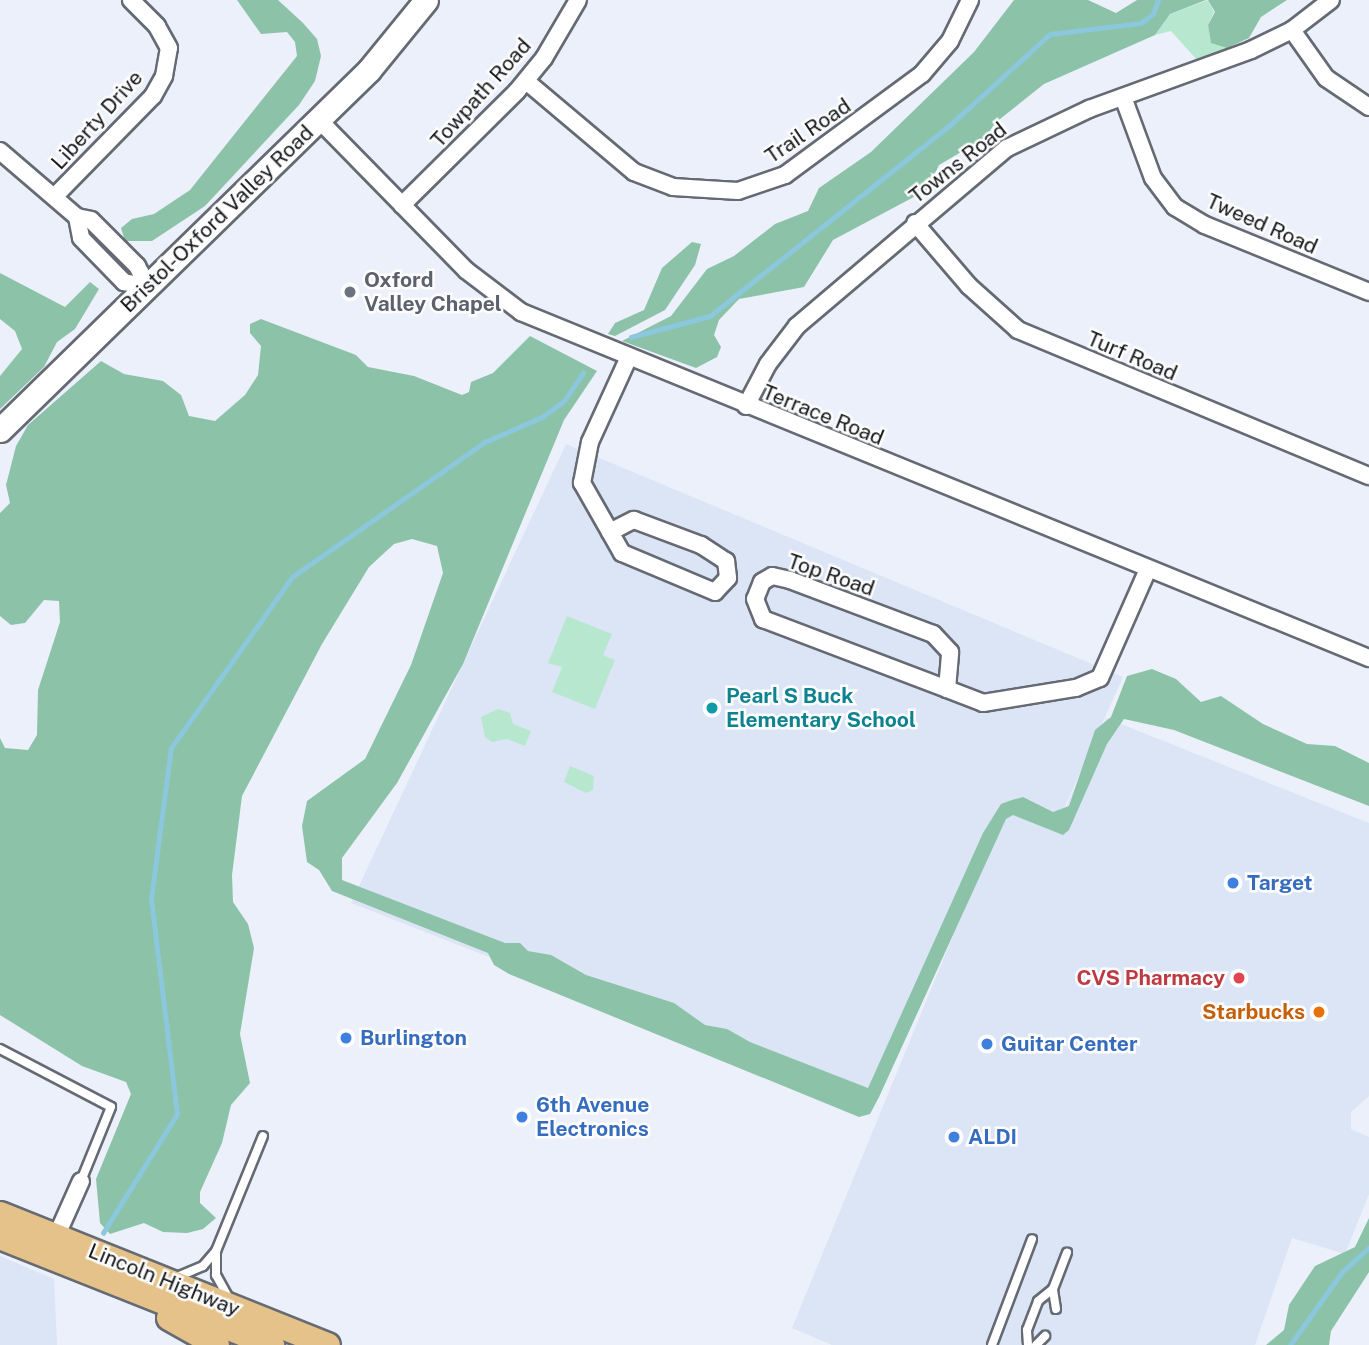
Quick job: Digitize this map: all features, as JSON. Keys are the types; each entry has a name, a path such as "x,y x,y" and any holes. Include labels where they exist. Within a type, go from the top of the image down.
{"main road":[{"name":"Bristol-Oxford Valley Road","path":"0,430 319,120 396,41 426,0"},
{"name":"Lincoln Highway","path":"0,1214 56,1237 91,1262 272,1345"},
{"name":"Lincoln Highway","path":"0,1237 164,1280 328,1345"},
{"path":"91,1262 216,1345"}],"street":[{"name":"Liberty Drive","path":"55,196 137,113 164,76 169,48 158,26 131,0"},
{"name":"Towpath Road","path":"402,205 526,81 578,0"},
{"name":"Trail Road","path":"526,81 634,172 673,187 738,191 785,175 922,74 950,41 970,0"},
{"name":"Towns Road","path":"746,406 797,326 915,223 1007,148 1039,129 1251,50 1292,30 1332,0"},
{"path":"1292,30 1326,78 1369,107"},
{"name":"Tweed Road","path":"1123,97 1153,178 1175,207 1205,225 1369,292"},
{"name":"Terrace Road","path":"319,120 499,299 564,333 1369,658"},
{"name":"Liberty Drive","path":"0,151 76,217 81,238 124,282 148,287"},
{"name":"Turf Road","path":"915,223 968,286 1018,330 1369,476"},
{"path":"610,532 634,520 701,545 726,561 728,578 715,592 622,553 610,532 582,483 590,442 628,359"},
{"name":"Top Road","path":"947,689 950,652 933,634 790,580 772,576 762,582 755,599 763,619 983,703 1076,688 1100,678 1148,569"},
{"path":"56,1237 81,1181"}],"lane":[{"path":"0,1049 111,1107 81,1181"},
{"path":"164,1280 203,1266 216,1251 262,1136"},
{"path":"992,1345 1032,1239"},
{"path":"216,1251 220,1285 241,1310"},
{"path":"1056,1309 1053,1289 1067,1253"},
{"path":"1028,1345 1027,1330 1038,1301 1053,1289"},
{"path":"1036,1345 1045,1336"}],"shaded area":[{"path":"566,444 1123,677 1058,822 1006,802 866,1105 351,903"},
{"path":"1106,718 1369,823 1369,1096 1351,1112 1351,1129 1369,1137 1369,1194 1345,1254 1292,1238 1255,1345 832,1345 792,1328 1007,804 1059,823"},
{"path":"0,1256 54,1279 57,1345 0,1345"}],"green space":[{"path":"237,0 278,0 303,23 317,39 321,56 315,81 299,105 205,206 152,241 125,241 121,228 132,219 154,214 190,190 297,56 295,42 287,32 261,34"},
{"path":"1014,0 1088,0 1116,13 1137,0 1206,0 1170,14 1155,35 1044,84 995,123 985,138 939,165 927,190 833,240 804,287 739,299 719,320 714,335 721,347 717,357 696,368 622,341 671,316 707,269 734,256 775,224 808,211 819,188 871,152 974,52"},
{"path":"1208,0 1214,12 1208,25 1211,42 1227,48 1224,52 1198,61 1171,31 1155,35 1170,14"},
{"path":"1208,0 1287,0 1261,17 1249,38 1227,48 1211,43 1208,25 1215,12"},
{"path":"692,242 701,244 695,265 665,310 615,336 608,334 615,323 644,310 662,268"},
{"path":"0,273 65,307 90,282 99,289 75,329 57,342 44,367 0,409 0,376 22,349 15,331 0,319"},
{"path":"261,319 356,355 368,367 414,376 462,395 469,392 471,382 493,373 530,336 597,371 564,420 463,664 397,783 342,858 342,880 505,943 520,943 528,951 551,955 586,975 674,1003 705,1025 727,1029 750,1042 868,1088 983,833 1001,804 1023,797 1053,812 1069,806 1095,730 1111,717 1127,676 1152,669 1176,679 1201,702 1221,696 1263,724 1307,744 1335,746 1369,763 1369,806 1174,730 1124,719 1107,744 1069,830 1063,835 1013,815 1006,819 879,1097 870,1114 859,1117 509,974 494,965 488,953 332,891 319,870 307,862 302,826 307,801 365,759 411,665 443,573 437,546 412,539 394,544 369,567 322,644 242,796 232,875 233,902 248,924 254,948 240,1034 250,1083 231,1105 222,1143 200,1192 200,1203 216,1218 203,1229 187,1233 163,1232 144,1223 110,1234 100,1223 96,1179 131,1094 126,1082 82,1066 0,1015 0,738 5,748 28,750 37,735 38,690 60,622 59,601 44,600 25,623 11,625 0,616 0,513 10,503 6,485 16,446 28,425 101,361 124,374 163,381 181,395 189,416 215,421 245,395 258,375 261,346 250,333 250,324"},
{"path":"567,616 612,634 603,655 615,660 595,709 552,692 562,667 548,663"},
{"path":"498,709 510,713 513,724 531,731 525,746 507,739 492,742 485,737 481,717"},
{"path":"570,766 594,776 593,790 586,793 564,782"},
{"path":"1369,1218 1369,1272 1331,1331 1329,1345 1266,1345 1284,1330 1289,1305 1315,1266 1355,1247"}],"waterway":[{"path":"631,337 710,316 950,125 1050,34 1141,23 1153,14 1158,0"},
{"path":"103,1233 177,1114 151,899 171,748 292,577 485,442 542,417 564,401 583,373"},
{"path":"1290,1345 1342,1272 1369,1248"}],"place":[{"name":"Oxford Valley Chapel","path":"350,292"},
{"name":"Pearl S Buck Elementary School","path":"712,708"},
{"name":"Target","path":"1233,883"},
{"name":"CVS Pharmacy","path":"1239,978"},
{"name":"Starbucks","path":"1319,1012"},
{"name":"Burlington","path":"346,1038"},
{"name":"Guitar Center","path":"987,1044"},
{"name":"6th Avenue Electronics","path":"522,1117"},
{"name":"ALDI","path":"954,1137"}]}
